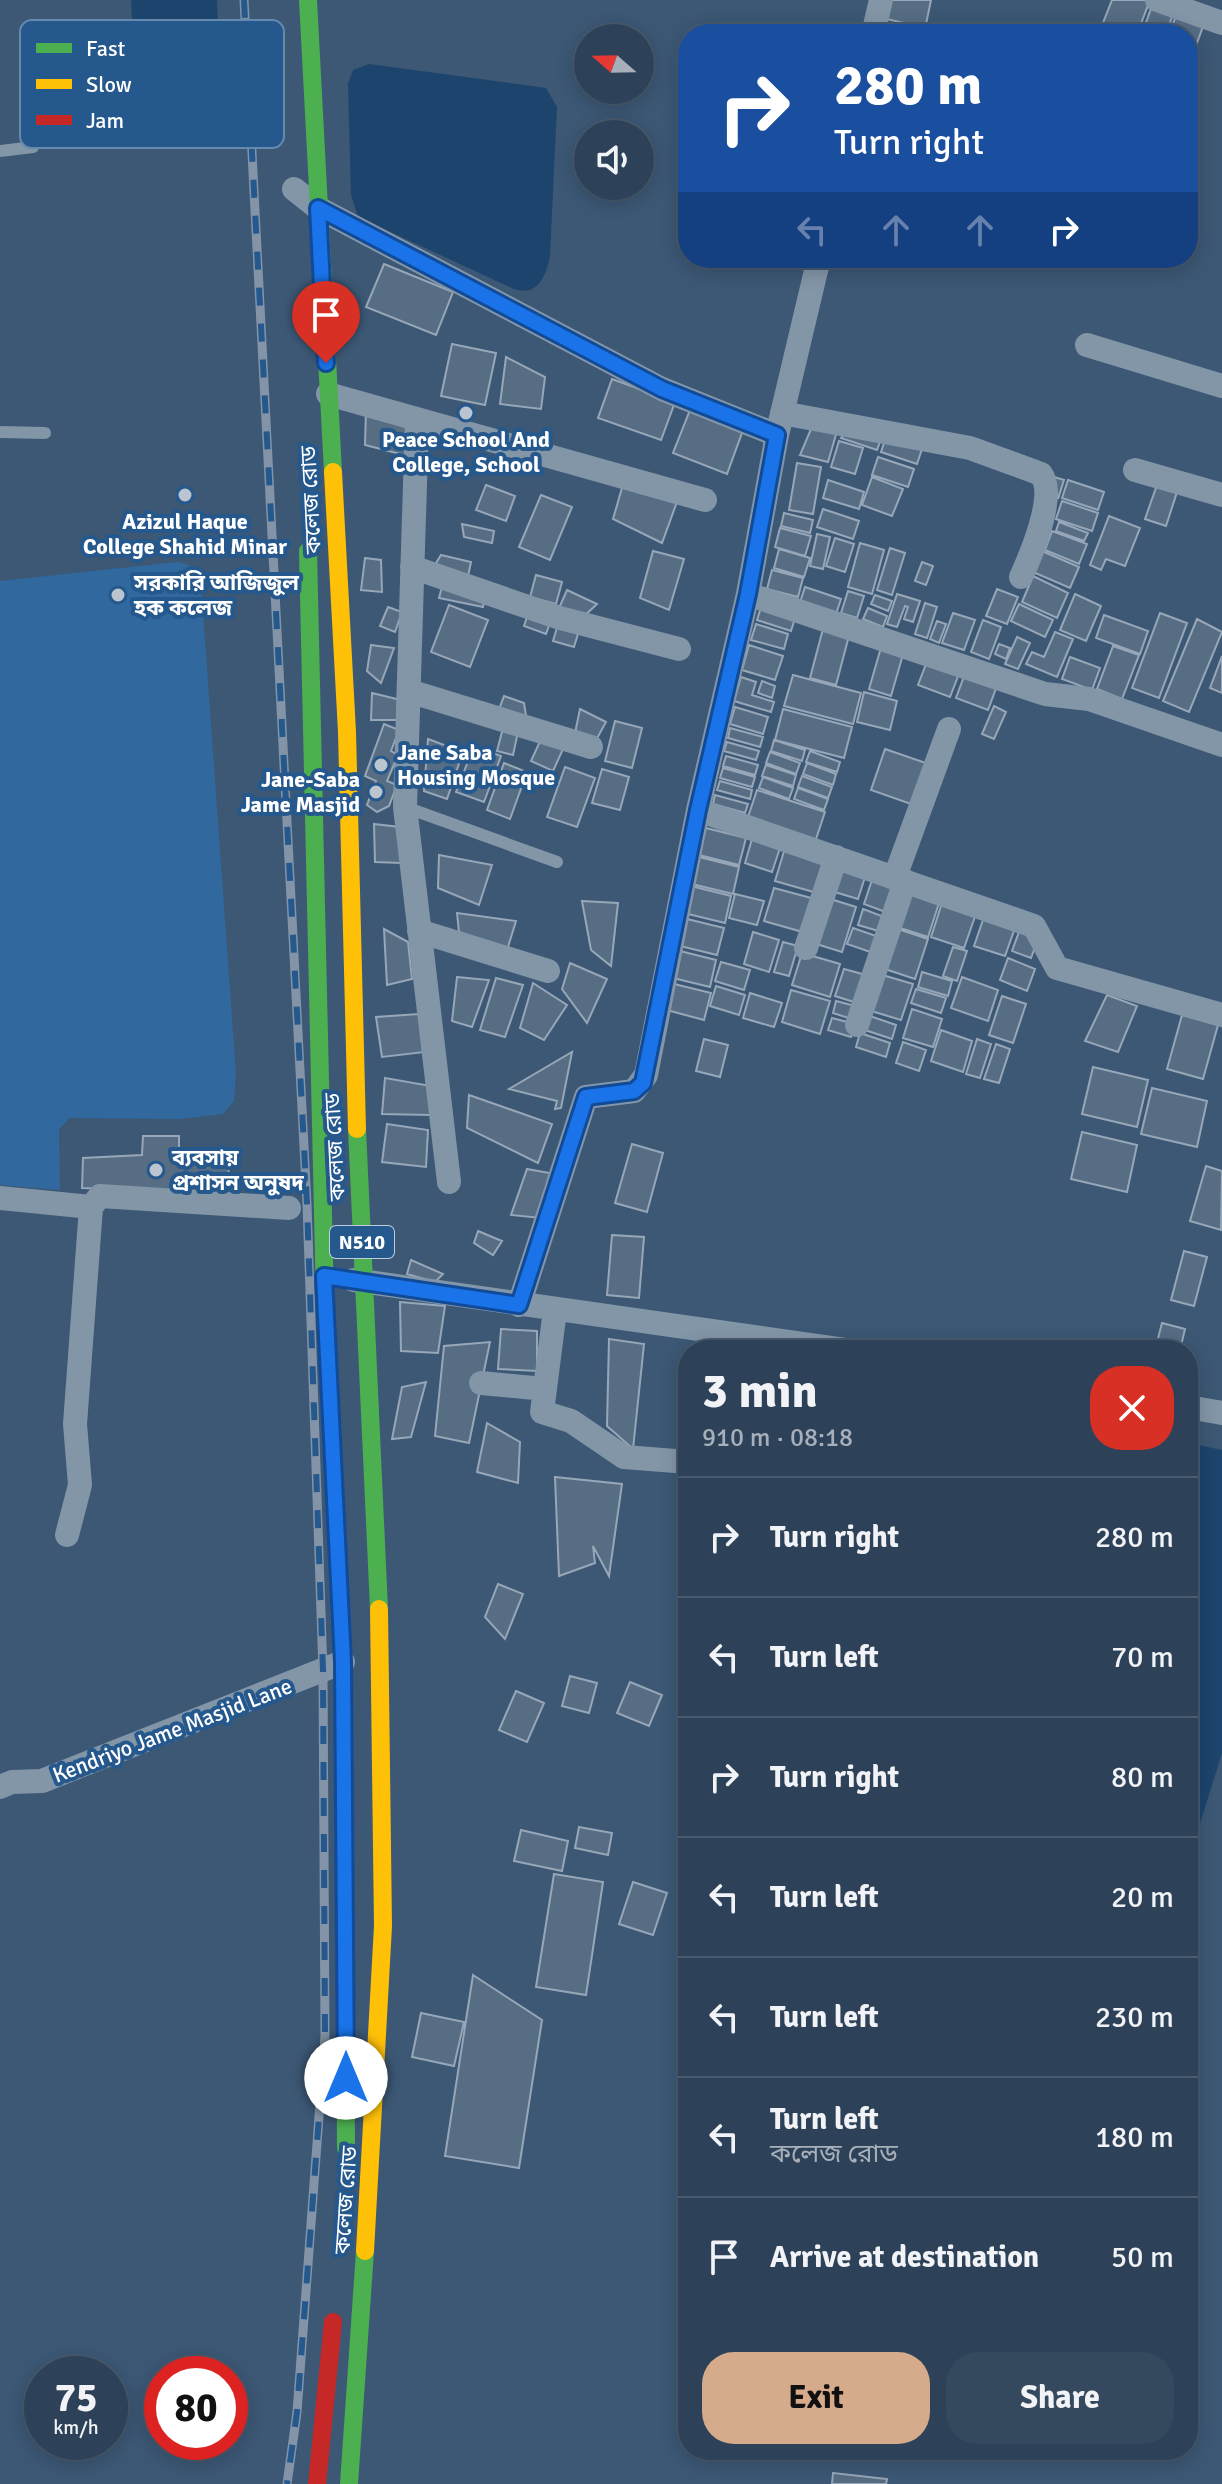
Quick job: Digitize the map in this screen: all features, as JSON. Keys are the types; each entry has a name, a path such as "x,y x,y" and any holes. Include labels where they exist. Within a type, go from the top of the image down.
{"highway":[{"name":"কলেজ রোড","path":"308,0 347,732 351,987 372,1391 380,1623 383,1926 371,2171 349,2484"},
{"path":"294,179 296,220"},
{"name":"কলেজ রোড","path":"308,538 324,1276 343,1662 346,2174"},
{"path":"317,2484 335,2298"}],"street":[{"path":"875,24 881,0"},
{"path":"1157,0 1222,23"},
{"path":"294,179 318,208 662,389 780,424 970,448 1041,474 1046,488 1037,540 1021,577"},
{"path":"519,1305 586,1097 634,1091 646,1075 698,810 748,594 780,424 817,268"},
{"path":"1087,345 1222,386"},
{"path":"328,394 705,500"},
{"path":"417,419 405,807 449,1182"},
{"path":"1135,470 1222,495"},
{"path":"412,567 560,618 679,649"},
{"path":"748,594 1045,694 1089,699 1222,745"},
{"path":"409,691 591,747"},
{"path":"857,1025 949,729"},
{"path":"698,810 1034,926 1057,968 1222,1015"},
{"path":"806,948 836,857"},
{"path":"419,931 548,971"},
{"path":"67,1535 80,1485 75,1424 91,1207 100,1196 289,1208"},
{"path":"0,1198 91,1207"},
{"path":"324,1276 772,1340"},
{"path":"555,1310 542,1412 571,1421 624,1457 678,1461"},
{"path":"481,1383 545,1389"},
{"path":"1198,1409 1222,1413"},
{"name":"Kendriyo Jame Masjid Lane","path":"0,1787 12,1782 42,1781 343,1662"}],"lane":[{"path":"0,151 25,148"},
{"path":"0,432 45,433"},
{"path":"405,807 557,862"}],"shaded area":[{"path":"131,0 217,0 218,20 132,20"},
{"path":"369,64 546,88 557,107 550,256 546,271 535,287 522,291 514,289 358,217 351,195 348,84 353,70"},
{"path":"177,562 194,570 202,598 236,1074 234,1101 223,1114 181,1119 69,1118 59,1130 60,1190 0,1185 0,581"},
{"path":"1198,1445 1222,1450 1222,1753 1198,1830"}],"building":[{"path":"891,0 931,0 926,24 887,19"},
{"path":"1112,0 1150,0 1141,24 1103,24"},
{"path":"1154,0 1175,8 1169,24 1146,24"},
{"path":"1179,8 1206,18 1198,40 1198,24 1173,24"},
{"path":"384,264 453,292 436,335 366,307"},
{"path":"452,344 496,353 485,405 441,396"},
{"path":"506,357 545,377 541,409 500,404"},
{"path":"612,379 675,402 661,440 598,418"},
{"path":"690,410 743,430 727,474 673,453"},
{"path":"366,411 411,417 408,456 365,445"},
{"path":"811,429 837,431 828,462 800,455"},
{"path":"847,430 881,439 877,450 841,438"},
{"path":"887,434 923,446 917,464 881,452"},
{"path":"839,441 863,448 855,474 831,467"},
{"path":"878,457 914,469 908,487 872,475"},
{"path":"797,463 821,467 813,514 789,510"},
{"path":"872,477 903,489 892,516 862,505"},
{"path":"1054,477 1064,480 1058,499"},
{"path":"828,480 864,492 859,509 823,498"},
{"path":"1068,480 1104,492 1098,510 1062,498"},
{"path":"624,481 678,499 662,543 613,519"},
{"path":"1158,482 1178,489 1166,526 1145,519"},
{"path":"486,485 515,496 506,521 476,510"},
{"path":"541,495 572,507 550,560 519,547"},
{"path":"1062,501 1098,513 1092,531 1056,519"},
{"path":"823,509 859,521 853,539 817,527"},
{"path":"784,513 813,520 810,533 781,526"},
{"path":"1109,516 1140,528 1125,566 1106,559 1101,570 1090,565"},
{"path":"1059,522 1088,533 1084,541 1056,531"},
{"path":"462,524 494,531 492,543 464,537"},
{"path":"780,528 811,536 805,556 775,547"},
{"path":"1052,531 1087,544 1079,564 1045,550"},
{"path":"817,534 830,537 823,569 810,566"},
{"path":"835,538 854,544 845,572 826,566"},
{"path":"860,543 884,550 872,594 848,587"},
{"path":"890,548 905,553 892,595 877,590"},
{"path":"779,549 810,558 804,577 774,568"},
{"path":"653,551 684,559 669,610 640,598"},
{"path":"1042,551 1079,567 1070,588 1033,572"},
{"path":"441,555 471,562 468,576 433,568"},
{"path":"365,558 381,560 382,592 361,590"},
{"path":"922,562 933,566 926,585 915,581"},
{"path":"772,570 803,578 798,597 767,589"},
{"path":"536,575 562,582 556,604 530,597"},
{"path":"1033,576 1068,593 1057,618 1022,602"},
{"path":"443,583 486,592 483,607 439,598"},
{"path":"805,587 841,599 835,617 799,605"},
{"path":"997,589 1018,597 1007,624 986,616"},
{"path":"567,590 597,604 582,618 559,608"},
{"path":"848,591 864,596 857,618 841,613"},
{"path":"897,594 920,601 913,622 904,619 908,607 905,606 897,627 887,624"},
{"path":"1075,594 1101,606 1086,641 1060,630"},
{"path":"875,595 892,601 888,611 871,604"},
{"path":"925,603 937,607 927,638 915,634"},
{"path":"762,604 796,615 791,631 757,620"},
{"path":"1019,604 1053,620 1045,637 1011,621"},
{"path":"449,605 488,620 470,667 431,652"},
{"path":"531,606 553,614 546,634 524,626"},
{"path":"388,607 402,612 395,632 380,626"},
{"path":"868,608 887,616 883,627 863,619"},
{"path":"953,613 975,620 964,650 942,643"},
{"path":"1160,613 1187,623 1159,698 1132,688"},
{"path":"1104,615 1148,631 1140,654 1096,638"},
{"path":"560,618 581,624 574,647 553,641"},
{"path":"1197,619 1222,632 1189,712 1163,701"},
{"path":"983,620 1001,627 989,659 971,652"},
{"path":"937,621 946,624 939,643 930,639"},
{"path":"756,624 788,634 784,649 751,640"},
{"path":"824,625 850,632 836,685 810,678"},
{"path":"1055,632 1073,639 1057,677 1026,664 1032,652 1044,657"},
{"path":"1017,637 1030,643 1018,669 1005,664"},
{"path":"882,644 904,651 891,696 869,689"},
{"path":"999,644 1010,648 1006,659 995,654"},
{"path":"371,645 394,648 381,683 367,671"},
{"path":"749,645 783,656 775,680 742,670"},
{"path":"1113,646 1139,655 1122,699 1097,689"},
{"path":"1222,656 1222,693 1210,688"},
{"path":"1070,657 1100,668 1092,690 1062,679"},
{"path":"928,659 960,671 950,697 918,685"},
{"path":"966,671 998,683 988,710 956,698"},
{"path":"793,675 861,693 853,724 784,706"},
{"path":"741,677 756,682 752,695 774,702 771,712 734,701"},
{"path":"762,681 775,686 772,698 758,693"},
{"path":"864,692 897,701 890,730 857,722"},
{"path":"372,693 405,701 401,720 371,720"},
{"path":"504,696 524,703 527,722 498,712"},
{"path":"994,706 1006,712 994,739 982,734"},
{"path":"735,707 768,717 763,734 730,724"},
{"path":"580,709 606,722 595,742 574,738"},
{"path":"783,709 852,727 844,758 775,740"},
{"path":"615,721 642,728 632,768 605,761"},
{"name":"Jane Saba Housing Mosque","path":"384,724 399,730 391,751 398,755 387,781 397,785 389,806 377,812 367,805 376,781 365,776"},
{"path":"503,728 518,732 513,755 497,751"},
{"path":"730,728 763,737 760,747 728,738"},
{"path":"542,737 564,747 553,771 531,761"},
{"path":"428,739 463,752 447,799 424,791"},
{"path":"774,740 805,750 802,761 771,751"},
{"path":"727,742 759,751 756,760 724,751"},
{"path":"474,746 501,756 484,802 456,792"},
{"path":"885,749 926,763 911,804 871,790"},
{"path":"810,751 840,762 837,772 806,762"},
{"path":"770,752 800,763 796,774 766,763"},
{"path":"726,756 758,765 755,775 723,766"},
{"path":"504,763 527,772 510,819 487,810"},
{"path":"807,763 836,774 833,785 803,774"},
{"path":"766,765 796,775 793,786 762,776"},
{"path":"565,767 595,778 577,827 547,817"},
{"path":"723,768 755,777 752,787 720,778"},
{"path":"602,769 629,777 620,810 592,803"},
{"path":"802,776 832,787 828,798 798,787"},
{"path":"763,777 793,788 789,799 759,788"},
{"path":"720,781 752,790 750,799 717,790"},
{"path":"798,788 828,799 824,810 794,799"},
{"path":"757,790 825,812 815,842 747,820"},
{"path":"715,795 748,804 745,813 713,804"},
{"path":"374,824 400,827 401,863 375,862"},
{"path":"706,828 746,838 739,865 699,855"},
{"path":"752,839 780,848 772,872 745,863"},
{"path":"785,848 826,860 817,893 775,881"},
{"path":"439,855 492,865 479,905 438,888"},
{"path":"699,857 739,867 733,894 692,884"},
{"path":"837,864 866,874 858,899 828,890"},
{"path":"873,877 898,886 888,913 864,904"},
{"path":"691,886 731,896 725,923 684,913"},
{"path":"907,886 941,897 928,937 894,926"},
{"path":"774,888 815,899 806,933 764,921"},
{"path":"735,894 764,901 757,925 729,918"},
{"path":"824,897 856,907 842,952 810,942"},
{"path":"944,897 978,908 964,948 931,937"},
{"path":"582,901 618,903 611,966 591,950"},
{"path":"863,909 887,918 882,932 858,925"},
{"path":"457,913 516,921 507,950 459,932"},
{"path":"985,914 1016,925 1005,956 974,946"},
{"path":"683,918 724,928 717,955 676,945"},
{"path":"853,928 882,938 876,954 847,944"},
{"path":"895,928 928,939 915,979 882,968"},
{"path":"384,929 408,942 412,979 387,985"},
{"path":"753,932 779,940 769,972 744,964"},
{"path":"1019,932 1038,939 1031,958 1012,951"},
{"path":"783,942 798,946 789,976 774,972"},
{"path":"953,947 967,951 957,981 943,976"},
{"path":"676,950 716,960 710,987 669,977"},
{"path":"802,953 840,964 830,997 792,985"},
{"path":"1008,958 1035,969 1027,991 1000,980"},
{"path":"721,962 750,970 744,990 715,981"},
{"path":"570,963 607,979 587,1023 562,989"},
{"path":"844,969 866,975 857,1003 835,996"},
{"path":"922,972 952,981 948,996 918,987"},
{"path":"879,974 913,984 901,1020 868,1010"},
{"path":"457,977 489,980 472,1027 452,1021"},
{"path":"962,977 998,990 988,1021 951,1008"},
{"path":"496,978 523,985 505,1037 480,1030"},
{"path":"533,983 567,1005 544,1040 520,1028"},
{"path":"670,983 711,993 704,1020 663,1009"},
{"path":"716,986 745,995 739,1015 710,1006"},
{"path":"916,989 946,998 941,1013 911,1003"},
{"path":"791,990 830,1001 820,1034 782,1022"},
{"path":"750,993 782,1003 774,1027 743,1018"},
{"path":"1107,995 1137,1006 1118,1052 1085,1041"},
{"path":"1002,996 1026,1004 1013,1043 989,1035"},
{"path":"836,1001 859,1007 855,1020 833,1013"},
{"path":"912,1009 942,1019 933,1047 903,1038"},
{"path":"419,1014 425,1052 382,1057 376,1017"},
{"path":"867,1015 896,1025 892,1039 862,1029"},
{"path":"1182,1015 1218,1025 1203,1079 1167,1069"},
{"path":"832,1018 855,1024 851,1037 828,1030"},
{"path":"941,1030 972,1041 963,1072 931,1061"},
{"path":"860,1033 890,1043 886,1057 856,1047"},
{"path":"704,1039 728,1045 720,1077 696,1071"},
{"path":"977,1039 991,1044 980,1078 966,1074"},
{"path":"903,1042 926,1050 919,1071 896,1063"},
{"path":"996,1044 1010,1049 999,1083 984,1079"},
{"path":"572,1052 561,1108 555,1109 557,1101 509,1089"},
{"path":"1093,1067 1148,1080 1137,1127 1082,1114"},
{"path":"385,1078 431,1086 430,1115 382,1114"},
{"path":"1152,1088 1207,1101 1197,1147 1141,1134"},
{"path":"469,1095 552,1124 538,1163 467,1128"},
{"path":"387,1124 428,1130 426,1167 382,1162"},
{"path":"1082,1132 1137,1145 1127,1192 1071,1179"},
{"name":"ব্যবসায় প্রশাসন অনুষদ","path":"143,1136 179,1136 179,1149 228,1150 229,1183 219,1184 219,1193 82,1188 83,1158 142,1155"},
{"path":"632,1144 663,1153 647,1212 615,1203"},
{"path":"1206,1166 1222,1171 1221,1230 1190,1221"},
{"path":"527,1169 555,1174 541,1218 511,1215"},
{"path":"478,1231 502,1241 493,1255 474,1243"},
{"path":"612,1235 644,1237 639,1298 607,1295"},
{"path":"1184,1251 1207,1257 1194,1306 1171,1300"},
{"path":"411,1260 443,1274 435,1282 407,1274"},
{"path":"400,1302 445,1306 438,1353 401,1351"},
{"path":"1162,1323 1185,1329 1182,1340 1158,1340"},
{"path":"501,1329 537,1331 537,1371 498,1369"},
{"path":"609,1339 644,1344 633,1449 607,1426"},
{"path":"490,1342 469,1443 435,1436 444,1346"},
{"path":"426,1382 411,1437 392,1439 402,1387"},
{"path":"487,1423 520,1442 518,1483 477,1472"},
{"path":"555,1477 622,1484 609,1576 593,1546 595,1563 559,1576"},
{"path":"498,1584 523,1594 505,1639 485,1617"},
{"path":"570,1676 597,1683 589,1713 562,1706"},
{"path":"630,1682 662,1695 649,1726 617,1713"},
{"path":"516,1691 544,1703 527,1742 499,1730"},
{"path":"579,1827 612,1833 608,1855 575,1848"},
{"path":"521,1830 568,1841 562,1871 514,1861"},
{"path":"554,1874 603,1882 586,1995 536,1987"},
{"path":"633,1882 667,1893 653,1935 619,1924"},
{"path":"473,1975 542,2020 519,2168 445,2156"},
{"path":"421,2013 464,2022 454,2066 412,2057"},
{"path":"833,2473 887,2479 886,2484 832,2484"}],"railway":[{"path":"244,0 245,20"},
{"path":"252,148 307,1204 323,1671 325,2036 297,2412 287,2484"}],"traffic: fast":[{"path":"308,0 333,472"},
{"path":"308,551 325,1302"},
{"path":"357,1129 379,1609"},
{"path":"345,1970 346,2148"},
{"path":"349,2484 365,2251"}],"traffic: slow":[{"path":"333,472 347,732 357,1129"},
{"path":"325,1302 343,1662 345,1970"},
{"path":"365,2251 383,1926 379,1609"}],"traffic: jam":[{"path":"317,2484 333,2322"}],"place":[{"name":"Peace School And College, School","path":"466,413"},
{"name":"Azizul Haque College Shahid Minar","path":"185,495"},
{"name":"সরকারি আজিজুল হক কলেজ","path":"118,595"},
{"name":"Jane Saba Housing Mosque","path":"381,765"},
{"name":"Jane-Saba Jame Masjid","path":"376,792"},
{"name":"ব্যবসায় প্রশাসন অনুষদ","path":"156,1170"}],"route":[{"path":"326,363 318,208 662,389 777,435 748,594 698,810 643,1083 634,1091 586,1097 519,1305 324,1276 343,1662 346,2078"}]}
